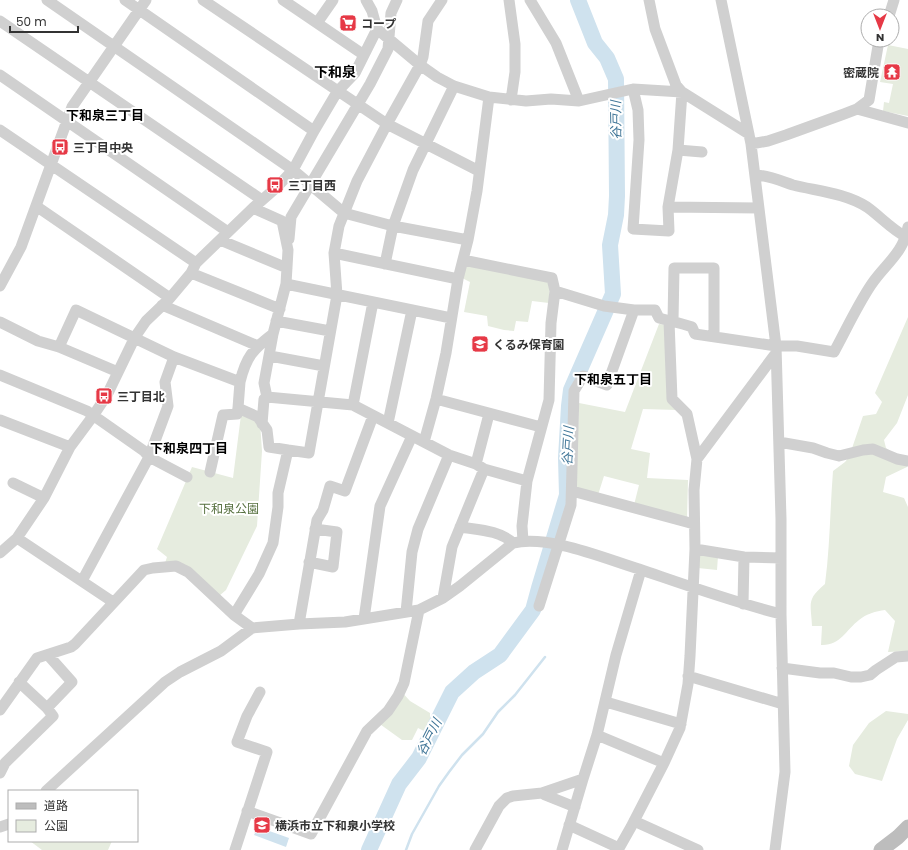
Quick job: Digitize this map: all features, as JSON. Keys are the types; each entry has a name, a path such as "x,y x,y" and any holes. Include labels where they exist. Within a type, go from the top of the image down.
{"street":[{"path":"47,0 293,170 344,213 393,226 468,240"},
{"path":"125,0 314,130"},
{"path":"0,286 21,247 72,107 146,0"},
{"path":"203,0 337,92 387,124 479,171"},
{"path":"283,0 364,55"},
{"path":"317,23 333,0"},
{"path":"366,0 372,11 377,29 420,65 437,77 454,86 489,96 526,101 551,99 579,101 633,89 682,92"},
{"path":"262,424 264,400 267,397 264,383 273,334 286,284 292,217 370,84 388,48 390,40 391,13 397,0"},
{"path":"238,408 258,417 267,430 269,447 309,453 337,295 334,253 339,226 357,181 420,65 428,21 442,0"},
{"path":"509,0 515,44 515,72 511,100"},
{"path":"530,0 556,42 579,101"},
{"path":"649,0 655,28 676,85 682,92 750,139 768,141 786,136 857,109 869,100 878,48"},
{"path":"721,0 750,139 776,349 785,772 775,850"},
{"path":"0,21 262,200"},
{"path":"0,553 17,538 44,498 70,447 108,394 135,337 146,321 166,302 193,268 220,240 293,170 314,130 337,92 355,73 377,29"},
{"path":"0,75 228,232"},
{"path":"385,264 393,226 413,170 454,86"},
{"path":"633,89 638,110 639,140 633,229 669,231 668,207 678,150 682,92"},
{"path":"424,442 436,399 446,353 458,279 468,240 477,190 489,96"},
{"path":"857,109 908,123"},
{"path":"0,130 51,164 193,268 280,309"},
{"path":"678,150 702,152"},
{"path":"555,292 607,306 634,310 655,310 659,318 692,327 696,334 714,336 776,349 797,346 834,352 865,293 874,279 902,246 907,234 889,226 876,213 854,201 825,191 792,184 763,175 755,175"},
{"path":"36,206 166,302 258,346"},
{"path":"668,207 759,208"},
{"path":"253,208 282,221 288,250"},
{"path":"220,240 287,268"},
{"path":"334,253 458,279"},
{"path":"47,790 165,682 180,672 220,651 252,628 345,622 419,610 443,598 518,542 522,526 527,481 549,400 552,323 555,292 552,278 463,260"},
{"path":"569,826 618,849 664,763 675,741 681,724 688,676 694,587 694,490 697,459 687,414 672,399 671,321 674,268 714,268 714,336"},
{"path":"286,284 451,318"},
{"path":"353,405 373,302"},
{"path":"59,347 76,310 174,357 240,382"},
{"path":"388,423 412,310"},
{"path":"539,606 555,544 571,505 574,391 583,376 607,385 634,310"},
{"path":"276,321 330,332"},
{"path":"0,322 38,341 59,347 118,372"},
{"path":"210,472 224,415 237,414 240,382 243,369 251,353 273,334"},
{"path":"697,459 776,349"},
{"path":"270,356 324,366"},
{"path":"82,581 149,457 168,406 165,382 174,357"},
{"path":"0,375 87,411 144,451 149,457 187,477"},
{"path":"267,397 353,405 449,455 527,481"},
{"path":"436,399 541,427"},
{"path":"443,598 452,548 480,466 489,414"},
{"path":"299,624 317,520 323,510 330,486 345,491 373,416"},
{"path":"1,422 70,447"},
{"path":"364,619 380,506 412,436"},
{"path":"779,442 813,448 839,456 873,449 897,459 908,460"},
{"path":"234,615 260,574 272,543 278,507 278,493 288,450"},
{"path":"406,612 412,552 418,529 449,455"},
{"path":"13,483 44,498"},
{"path":"572,491 694,524"},
{"path":"460,527 496,533 518,542 555,544 641,570 743,604 781,614"},
{"path":"310,562 334,567 337,532 315,529"},
{"path":"17,538 113,602"},
{"path":"695,549 744,557 781,558"},
{"path":"743,604 744,557"},
{"path":"0,710 37,658 71,647 75,644 144,570 176,566 188,572 234,615 252,628"},
{"path":"562,850 582,779 597,735 616,655 641,570"},
{"path":"247,812 311,834 367,731 388,711 398,696 404,683 419,610"},
{"path":"48,655 72,682 48,708"},
{"path":"782,668 861,677 870,675 896,657 908,656"},
{"path":"688,676 783,704"},
{"path":"0,774 5,763 53,716 48,708 19,682"},
{"path":"235,850 267,752 237,742 247,716 260,692"},
{"path":"606,702 681,724"},
{"path":"597,735 664,763"},
{"path":"475,850 503,801 513,796 542,792 582,779"},
{"path":"542,792 545,795 575,807"},
{"path":"634,821 698,850"},
{"path":"881,850 908,827"}],"green space":[{"path":"900,47 908,49 908,116 883,111 884,102 889,103 893,84 880,82 887,48"},
{"path":"465,263 547,280 550,285 549,303 532,301 528,322 516,321 514,331 488,326 487,316 464,312 470,282 462,278"},
{"path":"908,317 908,395 897,423 884,440 886,448 908,464 907,467 886,477 883,492 904,498 908,507 908,651 888,652 895,621 885,610 865,616 854,624 838,640 828,645 821,645 822,626 812,626 811,602 815,594 825,584 833,471 849,457 863,416 876,414 882,402 875,393"},
{"path":"659,324 667,325 677,410 643,409 631,449 650,453 647,478 688,480 687,519 634,505 639,485 604,476 598,495 576,489 579,403 625,412"},
{"name":"下和泉公園","path":"241,415 260,422 262,451 257,526 226,590 219,596 165,563 167,557 157,549 192,467 233,478"},
{"path":"703,554 718,556 717,570 698,568 699,556"},
{"path":"400,690 410,701 430,713 430,724 432,730 430,734 418,728 412,740 402,740 377,722"},
{"path":"886,711 908,714 908,720 897,739 882,781 855,774 849,766 853,745 869,723"},
{"path":"31,842 112,842 108,850 42,850"}],"water":[{"path":"258,827 289,838 286,847 254,835"}],"waterway":[{"name":"谷戸川","path":"369,850 399,784 419,758 452,692 474,672 500,655 533,610 567,495 566,458 571,390 613,294 610,245 616,215 617,196 616,79 607,58 595,43 578,0"},
{"path":"406,850 412,834 439,786 449,772 462,755 483,734 498,712 515,695 545,657"}],"place":[{"name":"コープ","path":"348,23"},
{"name":"密蔵院","path":"892,72"},
{"name":"三丁目中央","path":"60,147"},
{"name":"三丁目西","path":"275,185"},
{"name":"くるみ保育園","path":"480,344"},
{"name":"三丁目北","path":"104,396"},
{"name":"横浜市立下和泉小学校","path":"262,825"}],"district":[{"name":"下和泉","path":"335,72"},
{"name":"下和泉三丁目","path":"105,115"},
{"name":"下和泉五丁目","path":"613,379"},
{"name":"下和泉四丁目","path":"189,448"}]}
